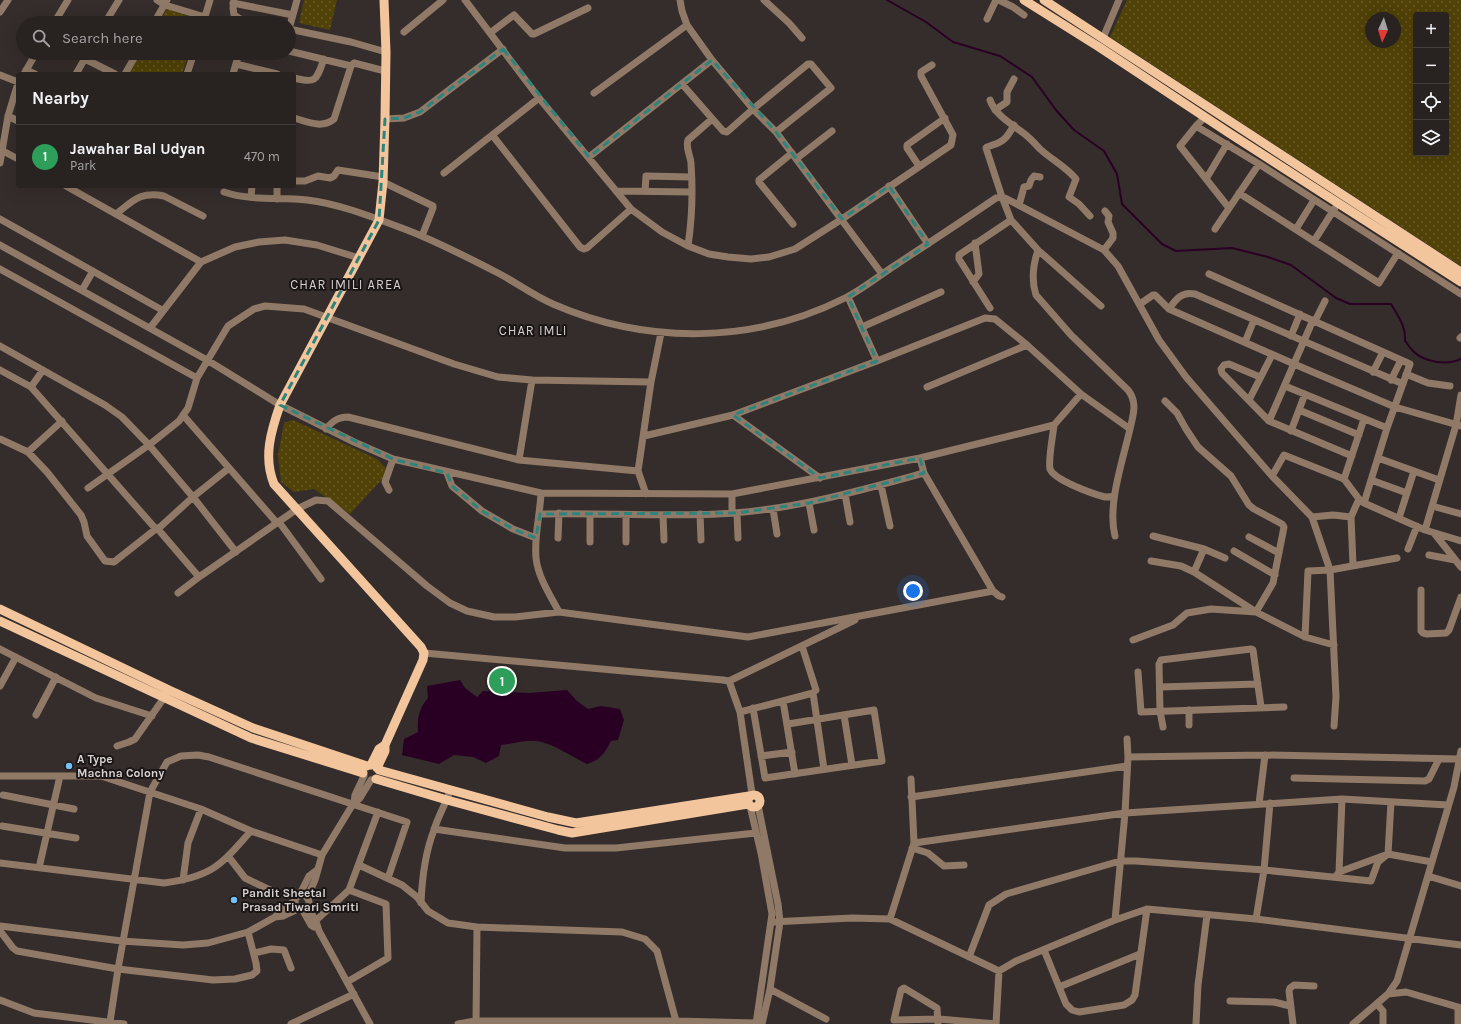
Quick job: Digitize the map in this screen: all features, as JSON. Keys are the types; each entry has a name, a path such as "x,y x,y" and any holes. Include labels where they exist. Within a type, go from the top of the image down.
{"main road":[{"path":"371,772 385,751 385,746 423,660 424,653 421,647 274,484 269,468 268,456 272,429 280,405 379,220 383,180 385,119 386,52 384,0"},
{"path":"1024,0 1099,47 1349,210 1431,257 1461,272"},
{"path":"1044,0 1354,201 1431,257 1461,282"},
{"path":"1349,210 1354,201"},
{"path":"0,609 167,694"},
{"path":"0,621 167,694 329,758 447,800 558,830 572,833 751,801"},
{"path":"371,772 450,790 548,817 576,822 751,801"}],"street":[{"path":"0,12 8,0"},
{"path":"58,16 68,0"},
{"path":"110,16 119,0"},
{"path":"157,0 166,2 196,16"},
{"path":"205,16 210,0"},
{"path":"236,16 233,8 234,1 262,4 293,15 298,0"},
{"path":"404,32 443,0"},
{"path":"465,0 539,98 631,209 662,232 688,246 709,254 728,257 751,259 769,257 795,249 951,145 953,135 921,76 921,72 932,65"},
{"path":"680,0 682,11 688,25 712,60 776,132 882,274"},
{"path":"764,0 789,23 802,38"},
{"path":"987,19 997,0 1013,7 1024,16"},
{"path":"1103,38 1120,0"},
{"path":"158,16 166,2"},
{"path":"490,33 514,15 532,34 534,34 588,8"},
{"path":"594,93 688,25"},
{"path":"296,30 351,42 386,52"},
{"path":"385,119 404,118 420,112 503,49"},
{"path":"296,52 351,66"},
{"path":"296,78 307,81 315,79 324,59"},
{"path":"25,72 32,60"},
{"path":"77,72 85,60"},
{"path":"93,60 112,72"},
{"path":"126,72 133,60"},
{"path":"189,72 192,60"},
{"path":"234,72 237,60"},
{"path":"589,157 712,60"},
{"path":"296,119 320,125 329,123 334,119 351,66 354,63 386,71"},
{"path":"236,64 269,72"},
{"path":"682,84 723,131 727,132 808,64 811,64 831,88 776,132"},
{"path":"0,75 16,84"},
{"path":"994,110 1007,102 1007,92 1014,79"},
{"path":"0,164 8,116 16,91"},
{"path":"444,174 539,98"},
{"path":"990,100 994,110 1000,116 1029,137 1041,150 1067,169 1076,179 1069,197 1079,204 1090,216"},
{"path":"8,116 16,120"},
{"path":"1205,117 1180,146 1229,208"},
{"path":"919,166 907,148 907,145 945,118"},
{"path":"688,246 690,230 691,163 686,144 688,140 712,119"},
{"path":"1014,125 1005,139 986,148 1011,220 1038,250 1101,306"},
{"path":"1196,126 1259,164 1461,294"},
{"path":"793,224 759,182 759,180 832,131"},
{"path":"493,136 580,247 584,249 588,248 631,209"},
{"path":"1206,179 1227,144"},
{"path":"3,151 16,158"},
{"path":"1215,229 1259,164"},
{"path":"296,181 305,181 318,176 332,177 338,170 383,180 433,206 422,236"},
{"path":"644,191 646,176 691,177"},
{"path":"1019,205 1024,188 1029,186 1034,176 1040,176"},
{"path":"889,186 928,244"},
{"path":"70,188 201,262"},
{"path":"251,197 252,188"},
{"path":"277,199 278,188"},
{"path":"616,190 691,192"},
{"path":"224,192 230,195 326,203 422,236 498,273 552,304 599,322 662,333 686,334 722,332 762,327 794,320 848,297 996,198 1002,197 1019,205 1104,250 1118,266 1159,340 1186,377 1272,476 1312,517 1330,570 1336,697 1334,726"},
{"path":"1239,193 1379,283 1398,253"},
{"path":"1314,241 1343,194"},
{"path":"116,214 140,196 158,195 164,196 202,216"},
{"path":"1296,229 1314,200"},
{"path":"1104,250 1112,241 1113,236 1108,222 1109,216 1105,211"},
{"path":"0,219 162,310"},
{"path":"990,308 958,259 961,253 1011,220"},
{"path":"150,328 162,310 201,262 235,247 259,242 285,240 317,245 358,258"},
{"path":"973,282 979,274 976,243"},
{"path":"0,245 207,360 280,405 326,429 393,459 448,473 541,493 732,494 920,458 1054,425"},
{"path":"1038,250 1033,272 1033,288 1036,296 1071,335 1133,397 1134,404 1130,429 1114,496 1112,519 1115,536"},
{"path":"0,269 197,378"},
{"path":"82,290 93,271"},
{"path":"1209,274 1410,364 1387,428 1371,480 1362,501 1351,517 1353,565"},
{"path":"862,327 941,292"},
{"path":"1169,309 1175,300 1188,292 1201,296 1403,384"},
{"path":"1140,304 1153,295 1169,309 1294,364 1395,407 1458,426"},
{"path":"848,297 877,361"},
{"path":"1269,421 1304,341 1325,301"},
{"path":"88,488 149,445 179,421 188,408 197,378 228,326 254,309 265,306 304,309 468,369 498,377 532,380 651,382"},
{"path":"1291,336 1300,314"},
{"path":"644,436 733,415 877,361 985,318 995,319 1027,344 1081,394 1130,429"},
{"path":"1245,342 1254,320"},
{"path":"646,494 638,472 651,382 662,333"},
{"path":"927,388 1027,344"},
{"path":"0,346 105,405 122,417 149,445 193,497 236,552"},
{"path":"1373,372 1383,352"},
{"path":"1249,400 1272,354"},
{"path":"1391,380 1401,360"},
{"path":"1260,378 1229,364 1224,365 1221,369 1222,373 1269,421 1352,456"},
{"path":"0,370 31,387 199,577"},
{"path":"31,387 43,370"},
{"path":"1406,374 1428,383 1450,386"},
{"path":"519,460 532,380"},
{"path":"1285,386 1387,428"},
{"path":"1081,394 1054,425 1050,468 1059,479 1106,497 1114,496"},
{"path":"1291,431 1305,394"},
{"path":"1425,530 1458,426 1461,395"},
{"path":"1165,401 1177,413 1198,446 1231,476 1249,505 1282,524 1284,527 1275,575 1269,591 1256,612"},
{"path":"1299,410 1359,435"},
{"path":"183,415 278,523 321,579"},
{"path":"733,415 820,478"},
{"path":"326,429 334,421 342,417 348,417 519,460 638,472"},
{"path":"1344,479 1364,419"},
{"path":"28,452 62,421"},
{"path":"0,439 28,452 47,472 81,515 87,536 105,561 114,562 229,468"},
{"path":"1272,476 1284,455 1344,479 1362,501 1425,530 1461,541"},
{"path":"920,458 924,473 993,591 1002,597"},
{"path":"1378,458 1440,480"},
{"path":"389,490 385,482 393,459"},
{"path":"1399,518 1414,471"},
{"path":"448,473 452,486 482,511 513,529 536,538"},
{"path":"540,514 663,515 735,513 809,503 924,473"},
{"path":"1371,480 1407,493"},
{"path":"881,485 890,526"},
{"path":"541,493 540,514 536,538 536,559 541,577 559,612"},
{"path":"732,494 738,538"},
{"path":"845,494 850,522"},
{"path":"178,593 297,509 316,500 328,501 427,586 459,608 494,617 505,618 559,612 748,637 993,591"},
{"path":"809,503 814,530"},
{"path":"1432,506 1461,514"},
{"path":"773,508 777,534"},
{"path":"558,538 559,513"},
{"path":"590,514 590,542"},
{"path":"626,514 626,542"},
{"path":"700,514 701,540"},
{"path":"663,515 664,540"},
{"path":"1312,517 1333,515 1351,517"},
{"path":"1408,549 1417,526"},
{"path":"1434,533 1461,566"},
{"path":"1153,536 1204,549 1225,558"},
{"path":"1250,537 1279,553"},
{"path":"1194,572 1204,549"},
{"path":"1234,551 1275,575"},
{"path":"1429,555 1455,560"},
{"path":"1305,637 1307,574 1310,570 1330,570 1397,558"},
{"path":"1151,562 1181,566 1194,572 1256,612 1305,637 1334,645"},
{"path":"1421,590 1421,631 1427,634 1444,634 1449,630 1461,597"},
{"path":"1133,640 1173,625 1187,613 1211,609 1256,612"},
{"path":"424,653 729,681 862,616"},
{"path":"802,646 816,690 813,693 824,769"},
{"path":"0,649 96,698 152,716"},
{"path":"1163,727 1160,711 1159,664 1161,660 1251,649 1254,652 1261,707"},
{"path":"0,686 16,656"},
{"path":"1138,672 1141,712 1284,707"},
{"path":"36,715 56,677"},
{"path":"729,681 740,712 756,833 771,905 772,922 758,1024"},
{"path":"1160,687 1258,684"},
{"path":"740,712 813,693"},
{"path":"117,746 129,742 135,738 167,694"},
{"path":"783,701 788,724 795,774"},
{"path":"753,708 764,778 882,761 874,710 788,724"},
{"path":"1189,710 1189,725"},
{"path":"844,715 852,765"},
{"path":"1115,920 1125,813 1128,757 1127,739"},
{"path":"1353,1024 1388,994 1397,981 1454,787 1461,751"},
{"path":"761,756 792,752"},
{"path":"110,1022 122,941 150,792 167,762 181,756 198,755 209,757 354,803 407,822 388,878"},
{"path":"1128,757 1265,755 1460,759"},
{"path":"1259,804 1265,755"},
{"path":"1294,778 1425,782 1429,779 1439,759"},
{"path":"911,797 1127,766"},
{"path":"275,917 284,916 303,908 308,902 307,898 315,880 316,870 322,855 354,803 360,798 371,772"},
{"path":"0,776 101,776 201,809 251,831 322,855"},
{"path":"39,868 60,776"},
{"path":"890,919 913,846 911,779"},
{"path":"1454,787 1461,783"},
{"path":"421,903 422,880 427,852 434,829 450,790"},
{"path":"3,795 74,809"},
{"path":"913,846 1125,813 1342,799 1448,805"},
{"path":"1338,874 1342,799"},
{"path":"751,801 778,904 780,922 770,988 758,1024"},
{"path":"969,957 989,906 1006,894 1120,861 1338,874 1371,881 1378,862 1388,854 1391,802"},
{"path":"1256,919 1264,870 1270,803"},
{"path":"182,880 188,843 201,809"},
{"path":"313,923 349,890 378,812"},
{"path":"2,826 76,838"},
{"path":"434,829 565,848 616,848 756,833"},
{"path":"0,863 164,883 182,880 210,870 228,856 251,831"},
{"path":"913,846 928,853 944,866 964,865"},
{"path":"1338,874 1388,854 1432,862"},
{"path":"228,856 245,878 272,891"},
{"path":"359,865 402,885 417,897 428,911 448,923 477,927 622,932 645,939 657,951 676,1022"},
{"path":"316,870 308,876 297,898 296,905 303,908 319,931 370,1024"},
{"path":"1428,876 1461,886"},
{"path":"347,982 388,958 386,904 349,890"},
{"path":"0,926 122,941 183,945 208,943 248,932 275,917 282,909 297,898 304,896 307,898"},
{"path":"1044,950 1066,1004 1072,1010 1079,1012 1124,1005 1132,1000 1135,995 1147,909"},
{"path":"998,971 1016,960 1044,950 1115,920 1147,909 1256,919 1461,945"},
{"path":"1196,1024 1198,986 1207,915"},
{"path":"772,922 852,918 890,919 998,971"},
{"path":"475,1022 477,927"},
{"path":"0,931 17,951 118,969 213,980 235,979 252,975 256,971 254,953 248,932"},
{"path":"254,953 271,949 284,950 291,968"},
{"path":"1059,987 1140,954"},
{"path":"938,1022 937,1008 904,988 901,990 894,1020 938,1022 996,1024 998,971"},
{"path":"1397,981 1406,992"},
{"path":"1292,1024 1290,988 1294,985 1314,986"},
{"path":"770,988 826,1019"},
{"path":"1388,994 1406,992 1460,1007 1458,1024"},
{"path":"291,1024 354,994"},
{"path":"0,1000 34,1013 124,1024"},
{"path":"1230,1001 1274,1002 1290,1006"},
{"path":"1377,1004 1383,1011 1383,1024"},
{"path":"458,1024 475,1022 676,1022 758,1024"}],"highlighted area":[{"path":"503,49 589,157 712,60 776,132 842,219 889,186 928,244 848,297 877,361 733,415 820,478 920,458 924,473 809,503 737,513 540,514 536,538 513,529 482,511 452,486 447,473 393,459 280,405 379,220 385,119 404,118 420,112"}],"shaded area":[{"path":"304,0 337,0 330,30 299,23"},
{"path":"1127,0 1461,0 1461,266 1110,37"},
{"path":"167,9 187,16 163,16"},
{"path":"137,60 187,60 183,72 130,72"},
{"path":"293,420 377,459 386,468 385,476 350,514 314,489 294,492 281,482 278,455 284,423"},
{"path":"460,680 465,688 477,697 483,691 529,693 567,690 577,701 588,709 601,706 620,709 624,720 618,740 611,741 602,756 587,764 556,747 536,741 501,745 499,756 486,763 473,757 454,755 439,764 402,755 404,739 418,732 419,714 422,706 428,698 427,686"}],"waterway":[{"path":"887,0 926,22 953,42 1000,56 1032,77 1056,110 1074,130 1104,151 1117,174 1122,204 1162,244 1176,251 1232,248 1268,257 1291,265 1336,298 1350,304 1391,304 1403,326 1405,341 1413,351 1423,358 1436,362 1449,362 1461,359"}],"place":[{"name":"Jawahar Bal Udyan","path":"502,681"},
{"name":"A Type Machna Colony","path":"69,766"},
{"name":"Pandit Sheetal Prasad Tiwari Smriti","path":"234,900"}],"district":[{"name":"CHAR IMILI AREA","path":"346,284"},
{"name":"CHAR IMLI","path":"533,330"}]}
